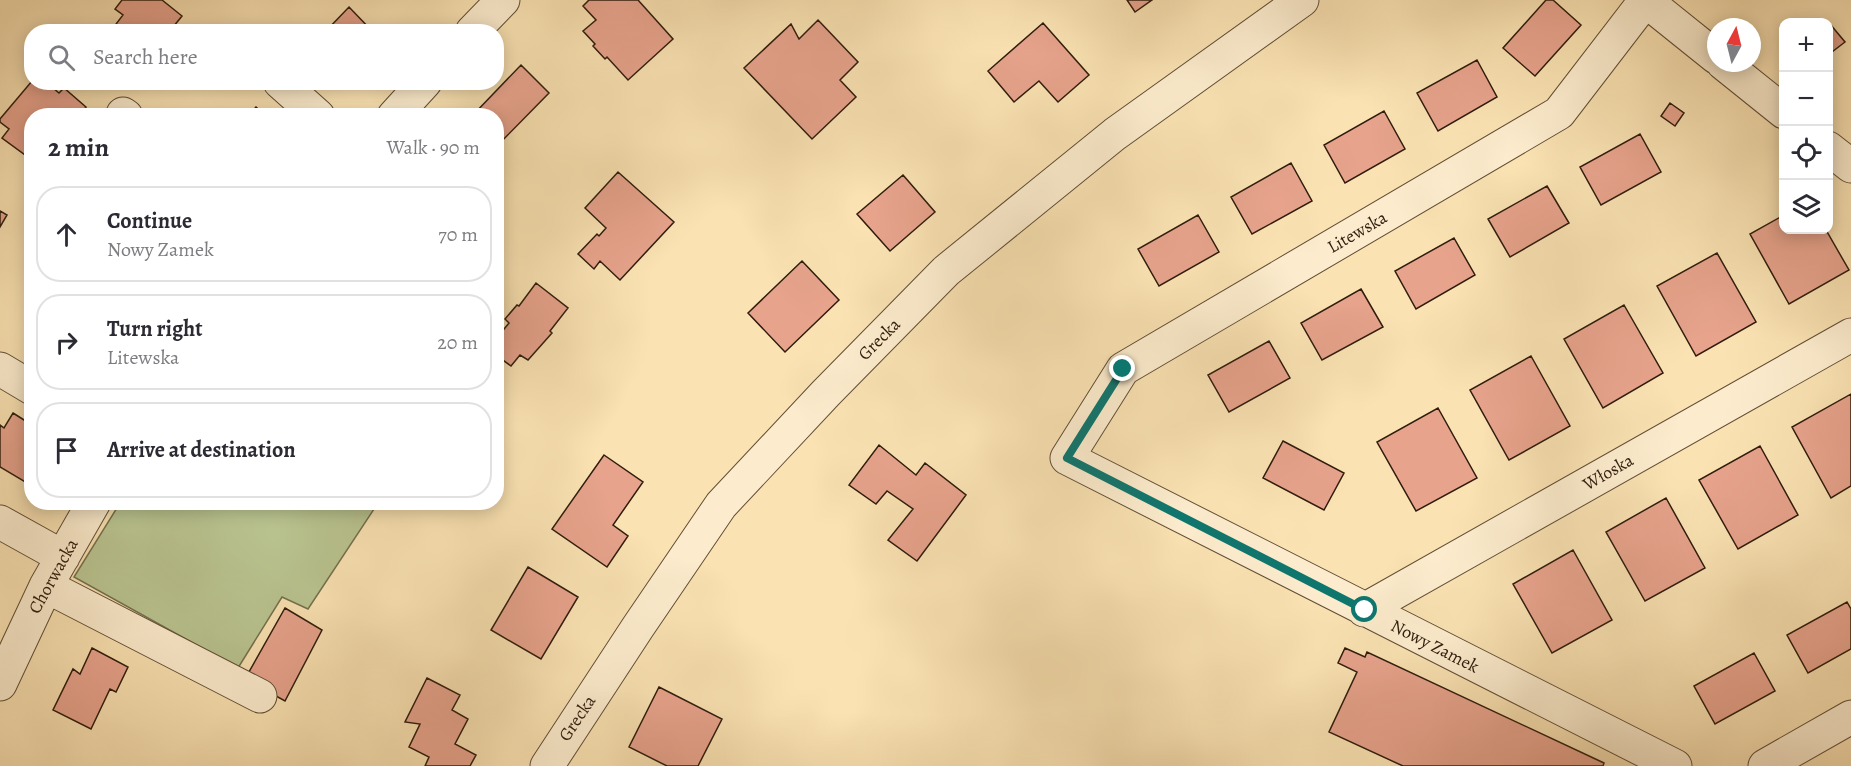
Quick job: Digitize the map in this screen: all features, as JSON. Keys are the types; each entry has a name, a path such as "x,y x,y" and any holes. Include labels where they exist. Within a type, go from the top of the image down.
{"street":[{"path":"480,24 503,0"},
{"name":"Grecka","path":"547,766 721,505 922,295 946,271 1115,134 1302,0"},
{"path":"1645,0 1707,50"},
{"name":"Litewska","path":"1067,458 1123,369 1559,113 1645,0"},
{"path":"1734,72 1779,108"},
{"path":"289,90 309,108"},
{"path":"401,108 418,90"},
{"path":"1833,152 1851,166"},
{"name":"Włoska","path":"1365,610 1851,334"},
{"path":"0,369 24,383"},
{"name":"Nowy Zamek","path":"1067,458 1675,766"},
{"name":"Chorwacka","path":"3,670 46,585 89,510"},
{"path":"0,522 63,557"},
{"path":"46,585 260,696"},
{"path":"1765,766 1851,717"}],"green space":[{"path":"116,510 373,510 308,609 282,597 238,668 74,577"}],"building":[{"path":"122,0 162,0 182,16 176,24 116,24 123,15 115,9"},
{"path":"589,0 638,0 673,39 628,80 607,57 605,59 593,46 595,44 583,31 596,20 583,6"},
{"path":"1127,0 1152,0 1135,12"},
{"path":"1546,0 1553,0 1581,25 1535,76 1503,48"},
{"path":"349,7 365,24 333,24"},
{"path":"818,20 858,62 840,80 856,97 812,139 744,68 791,24 799,39"},
{"path":"1043,23 1089,75 1058,102 1039,81 1014,102 988,71"},
{"path":"1833,28 1845,42 1833,51"},
{"path":"1477,60 1497,97 1438,131 1417,93"},
{"path":"521,65 549,93 504,139 504,108 480,108 497,90 504,90 504,83"},
{"path":"24,90 55,90 59,93 66,90 86,107 24,108 24,154 2,138 9,129 0,122 0,119"},
{"path":"1670,103 1684,113 1675,126 1661,116"},
{"path":"1384,111 1405,149 1345,183 1324,145"},
{"path":"1640,134 1661,172 1601,205 1580,167"},
{"path":"1291,163 1312,201 1252,234 1231,197"},
{"path":"618,172 674,222 620,280 600,261 594,269 578,254 606,228 585,208"},
{"path":"903,175 935,212 890,251 857,214"},
{"path":"1547,186 1569,223 1510,257 1488,219"},
{"path":"0,211 7,215 0,227"},
{"path":"1198,215 1219,252 1159,286 1138,249"},
{"path":"1779,218 1779,234 1828,234 1849,270 1789,304 1750,234"},
{"path":"1454,238 1475,275 1416,309 1395,271"},
{"path":"1717,253 1756,322 1696,356 1657,286"},
{"path":"802,261 839,300 785,352 748,313"},
{"path":"536,283 568,308 550,331 552,333 528,360 520,355 511,366 504,361 504,329 509,323 505,319 517,305 519,306"},
{"path":"1361,289 1383,327 1322,360 1301,323"},
{"path":"1624,305 1663,373 1603,408 1564,339"},
{"path":"1269,341 1290,378 1229,412 1208,375"},
{"path":"1531,356 1570,426 1509,460 1470,390"},
{"path":"1851,394 1851,486 1831,498 1792,427"},
{"path":"1438,408 1477,478 1416,511 1377,442"},
{"path":"13,413 24,420 24,481 0,467 0,425 4,428"},
{"path":"1283,441 1344,473 1324,510 1263,478"},
{"path":"879,445 916,475 925,463 966,495 917,561 888,540 913,509 887,491 876,504 849,485"},
{"path":"1760,446 1798,515 1738,549 1699,480"},
{"path":"604,455 643,482 613,525 628,536 607,567 552,529"},
{"path":"1666,498 1705,568 1645,601 1606,532"},
{"path":"1573,550 1612,620 1552,653 1513,584"},
{"path":"528,567 578,597 541,659 491,630"},
{"path":"1847,602 1851,609 1851,649 1808,673 1787,635"},
{"path":"285,608 322,630 285,701 245,679"},
{"path":"92,648 128,667 116,692 110,689 91,729 53,710 73,669 80,674"},
{"path":"1345,648 1365,657 1367,652 1604,763 1603,766 1403,766 1329,732 1357,672 1338,663"},
{"path":"1754,653 1775,691 1715,724 1694,686"},
{"path":"427,678 460,695 452,710 468,719 455,744 476,755 470,766 425,766 429,757 409,747 420,724 405,722"},
{"path":"659,687 722,719 698,766 667,766 629,747"}],"route":[{"path":"1123,369 1067,458 1365,610"}]}
